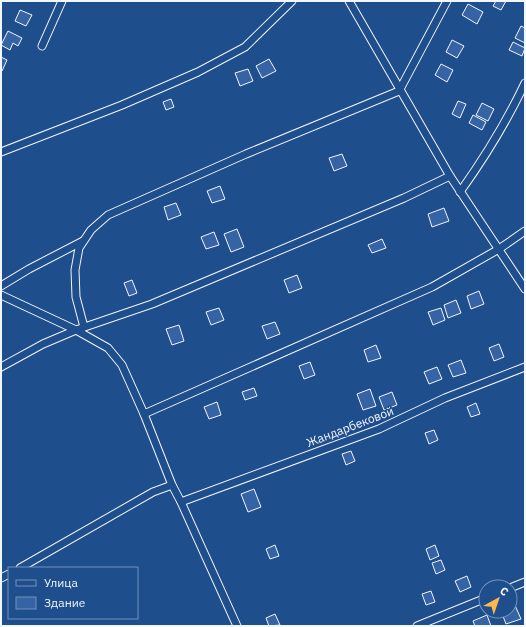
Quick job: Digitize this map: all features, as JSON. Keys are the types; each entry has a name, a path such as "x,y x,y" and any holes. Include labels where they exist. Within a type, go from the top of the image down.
{"street":[{"path":"42,46 62,1"},
{"path":"1,152 122,105 198,72 245,47 292,1"},
{"path":"349,1 450,176 525,288"},
{"path":"84,327 76,297 75,270 80,248 91,230 108,215 246,154 400,91 447,1"},
{"path":"460,192 510,115 525,83"},
{"path":"1,358 4,366 43,344 84,327 152,304 397,201 450,176"},
{"path":"144,414 432,287 500,249 525,230"},
{"path":"1,286 83,241"},
{"path":"1,295 76,330 108,348 122,365 144,414 172,485 237,626"},
{"name":"Жандарбековой","path":"181,502 379,429 446,398 525,367"},
{"path":"22,567 153,492 172,485"},
{"path":"417,626 478,601"}],"building":[{"path":"496,1 506,1 501,10 493,6"},
{"path":"468,4 483,12 477,24 462,15"},
{"path":"20,10 32,15 26,26 15,21"},
{"path":"521,26 525,28 525,43 515,38"},
{"path":"8,31 22,38 18,46 13,43 10,50 1,45"},
{"path":"452,40 464,46 457,58 446,52"},
{"path":"513,42 525,48 522,56 509,50"},
{"path":"1,57 7,60 2,71 1,71"},
{"path":"269,59 276,71 262,78 256,66"},
{"path":"441,64 453,70 447,82 435,75"},
{"path":"248,69 253,81 240,86 235,73"},
{"path":"171,99 174,107 166,110 163,102"},
{"path":"458,101 466,104 460,118 452,114"},
{"path":"482,103 494,109 488,121 476,115"},
{"path":"473,115 486,122 482,130 469,123"},
{"path":"342,154 347,166 334,171 329,158"},
{"path":"220,186 225,199 212,203 207,191"},
{"path":"176,203 181,215 168,220 164,207"},
{"path":"444,208 449,221 432,227 428,214"},
{"path":"237,229 244,247 231,252 224,234"},
{"path":"214,232 219,245 206,249 201,237"},
{"path":"382,239 386,248 372,253 368,245"},
{"path":"297,275 302,288 289,293 284,280"},
{"path":"132,280 137,293 129,296 124,283"},
{"path":"479,291 484,304 471,309 467,296"},
{"path":"456,300 461,313 448,318 444,305"},
{"path":"219,308 224,320 211,325 206,312"},
{"path":"441,308 445,320 433,325 428,312"},
{"path":"275,322 280,334 267,339 262,326"},
{"path":"179,325 184,341 172,345 166,329"},
{"path":"499,344 504,357 494,361 489,348"},
{"path":"376,345 381,358 368,362 364,350"},
{"path":"461,360 466,373 453,377 448,365"},
{"path":"310,362 315,375 304,379 299,366"},
{"path":"437,367 442,379 429,384 424,372"},
{"path":"254,388 257,396 245,400 242,392"},
{"path":"370,389 376,406 363,410 357,394"},
{"path":"392,392 397,405 384,410 379,397"},
{"path":"217,402 221,415 209,419 204,407"},
{"path":"476,403 480,414 471,417 467,407"},
{"path":"434,430 438,440 429,444 425,433"},
{"path":"351,451 355,461 346,465 342,454"},
{"path":"254,489 261,507 248,512 241,494"},
{"path":"275,545 279,556 270,559 266,549"},
{"path":"435,545 439,556 430,560 426,549"},
{"path":"441,560 445,570 436,574 432,563"},
{"path":"467,576 471,587 460,592 455,581"},
{"path":"431,591 435,602 426,605 422,594"},
{"path":"518,612 521,619 506,624 504,619 518,619"},
{"path":"275,614 280,625 269,626 266,618"},
{"path":"478,619 488,619 491,626 475,626 473,621"}]}
